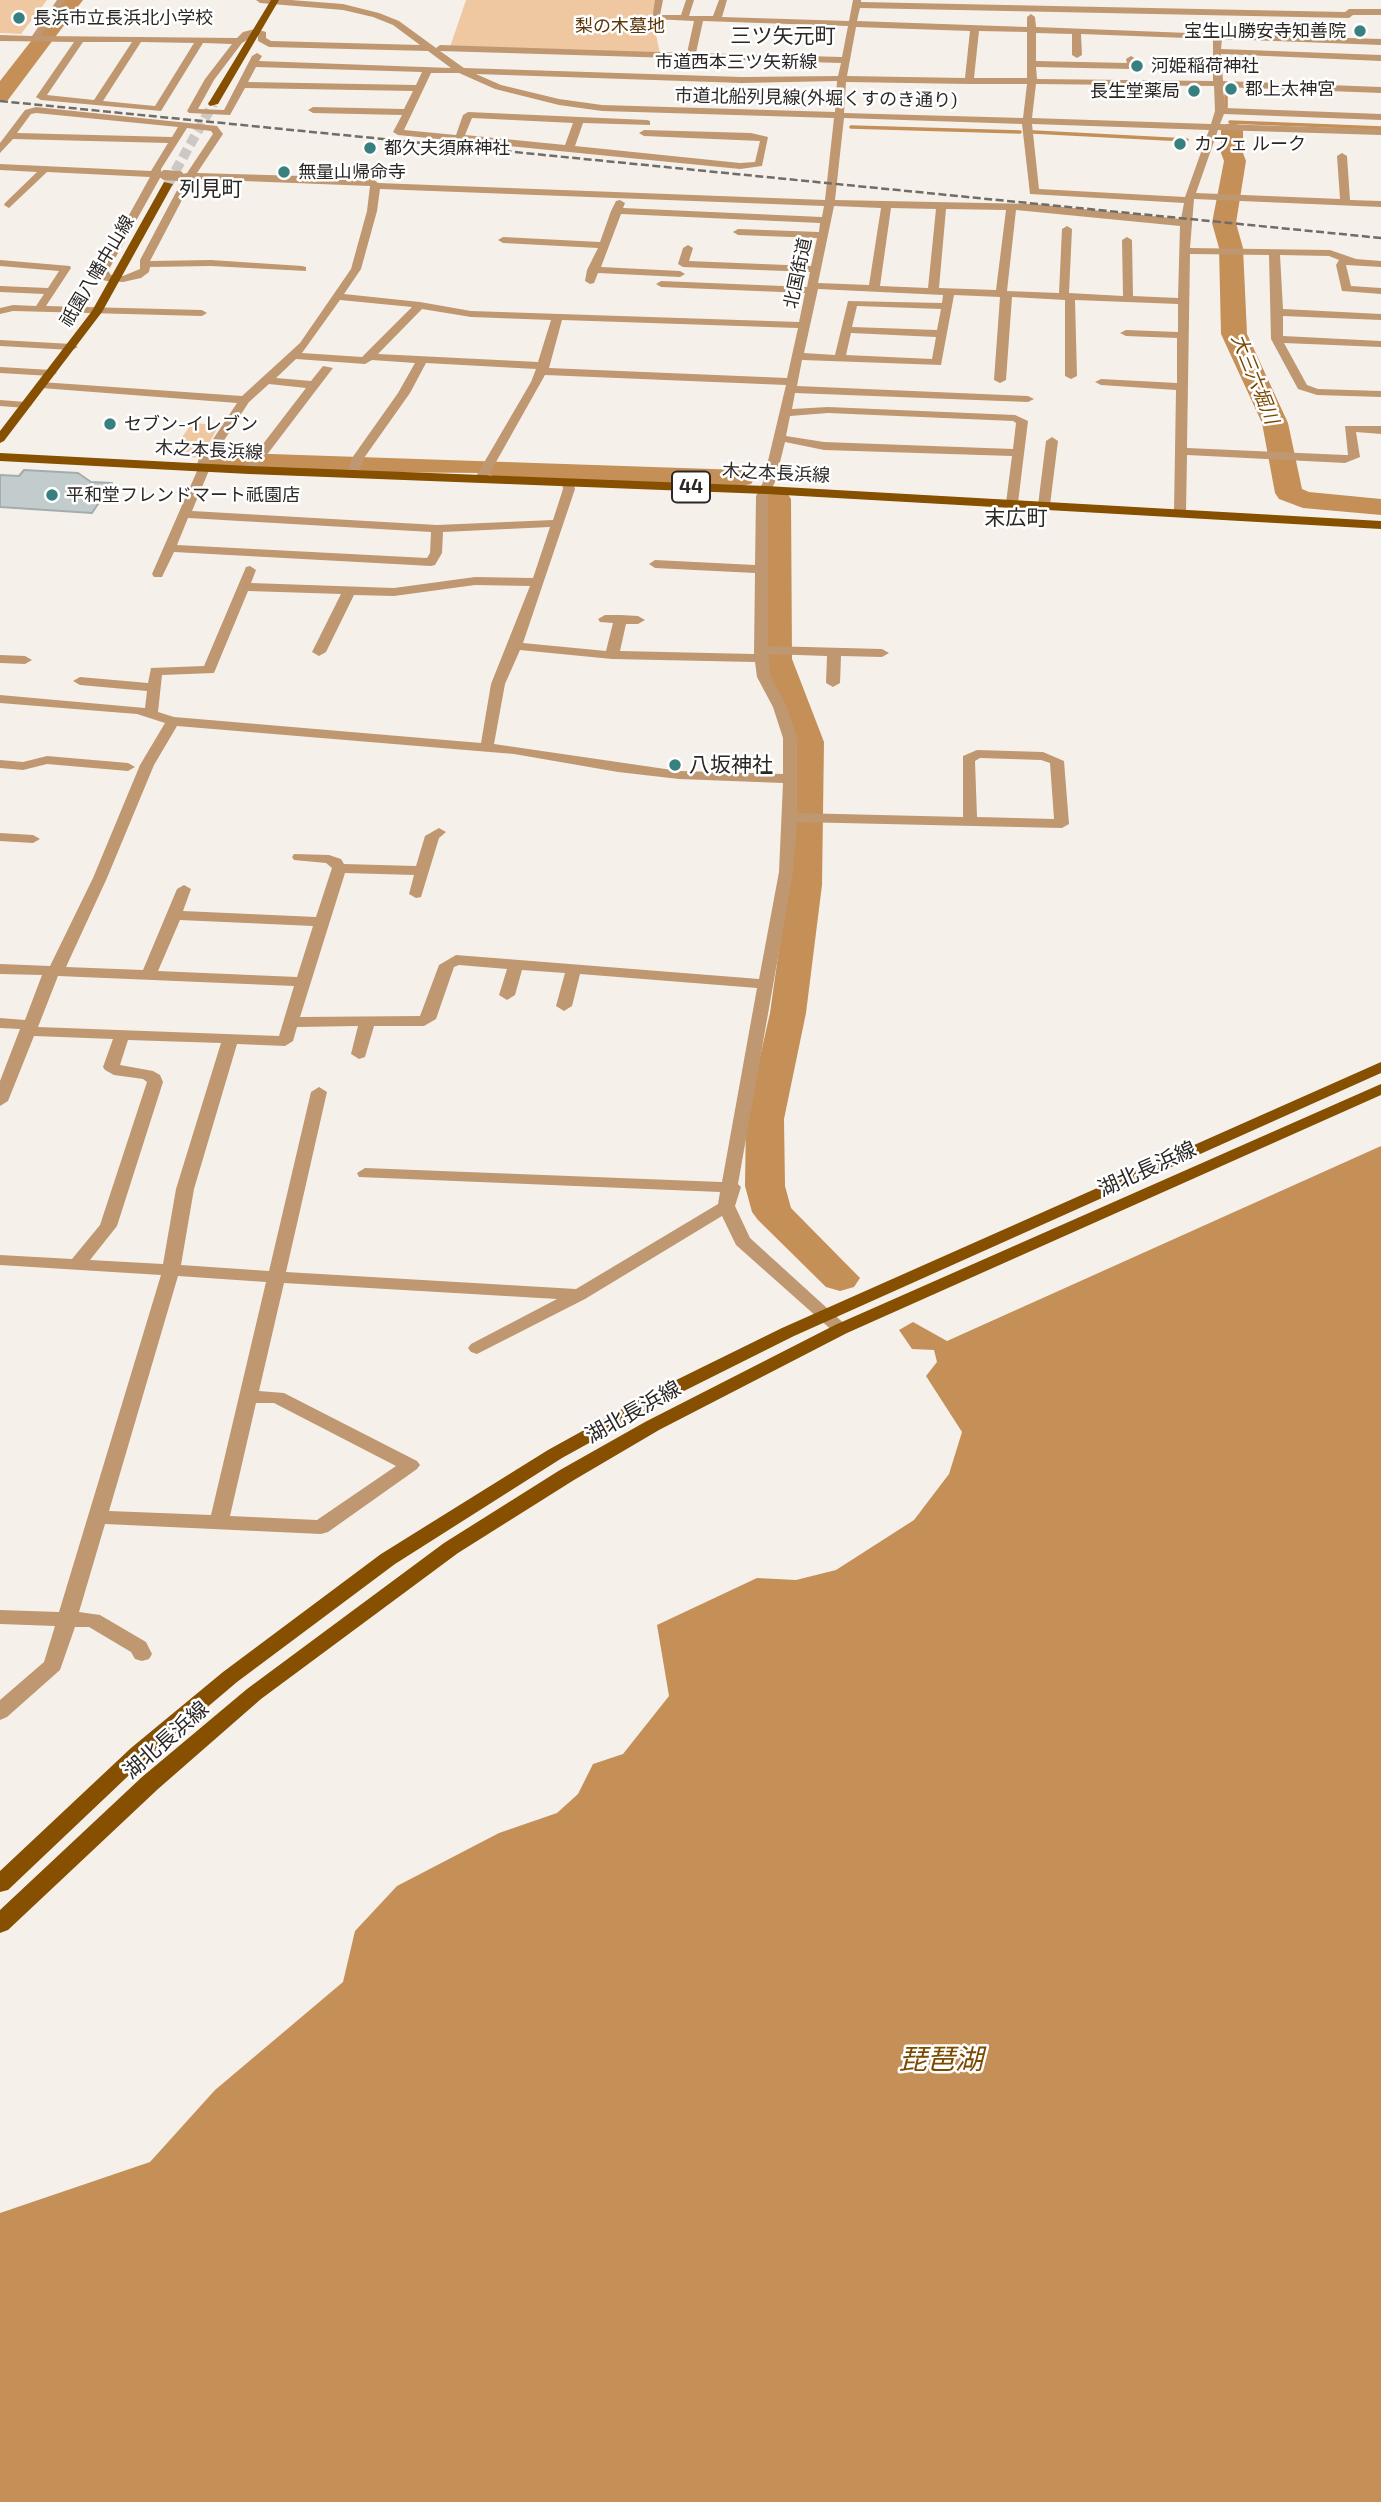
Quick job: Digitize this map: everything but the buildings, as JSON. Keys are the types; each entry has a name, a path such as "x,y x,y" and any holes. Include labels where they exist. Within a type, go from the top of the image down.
{"main road":[{"path":"213,104 258,35 274,0"},
{"name":"祇園八幡中山線","path":"0,439 98,310 163,178"},
{"name":"木之本長浜線","path":"0,457 202,468 766,490 1381,526"},
{"name":"湖北長浜線","path":"0,1884 158,1737 251,1661 388,1559 555,1454 669,1391 825,1315 1381,1067"},
{"name":"湖北長浜線","path":"0,1924 150,1783 243,1703 451,1548 567,1475 652,1426 841,1329 1381,1089"}],"street":[{"path":"35,39 61,0"},
{"name":"市道北船列見線(外堀くすのき通り)","path":"260,0 342,7 376,16 396,23 434,48 463,72 523,95 602,108 1381,132"},
{"path":"659,0 654,17 1381,42"},
{"path":"684,18 690,0"},
{"path":"717,19 723,0"},
{"path":"1180,513 1185,223 1190,198 1220,111 1216,51 1224,0"},
{"path":"857,3 1031,4 1349,15 1349,12 1381,12"},
{"name":"北国街道","path":"726,1206 732,1187 767,984 793,817 790,779 792,749 788,728 764,677 762,496 780,438 824,235 830,203 844,60 857,3"},
{"path":"1031,4 1032,82 1027,119 1034,192 1381,204"},
{"path":"691,55 699,18"},
{"path":"969,81 975,27"},
{"path":"1076,31 1077,55"},
{"path":"258,35 261,46 228,113 192,111 211,79 246,34 258,35 269,44 844,60"},
{"path":"0,48 4,39 239,41"},
{"path":"80,40 41,97 158,109 201,39"},
{"path":"97,103 138,40"},
{"path":"1216,51 1381,58"},
{"path":"1032,64 1131,63"},
{"name":"市道西本三ツ矢新線","path":"253,64 742,80 1220,85"},
{"path":"428,70 398,132 740,166 759,164 765,139 579,120 468,115 459,138"},
{"path":"244,85 419,88"},
{"path":"1220,85 1381,90"},
{"path":"0,150 28,112 36,110 214,128 218,134 185,176 145,260 142,274 115,279"},
{"path":"313,110 408,112"},
{"path":"636,155 651,110"},
{"path":"1220,111 1381,117"},
{"path":"569,148 579,120"},
{"path":"163,178 156,169 184,125"},
{"path":"10,136 174,140"},
{"path":"1342,156 1345,202"},
{"path":"0,167 163,178 185,176 372,181 375,186 372,211 356,269 304,345 245,401 202,468 158,574"},
{"path":"9,205 44,170"},
{"path":"375,186 886,205 1034,207 1185,223"},
{"path":"623,195 591,275 736,276"},
{"path":"874,288 886,205"},
{"path":"933,290 941,206"},
{"path":"1000,380 1011,207"},
{"path":"614,216 826,220"},
{"path":"614,216 712,226"},
{"path":"1067,229 1071,376"},
{"path":"738,232 824,235"},
{"path":"503,240 603,245"},
{"path":"1127,240 1128,299"},
{"path":"688,248 683,264 817,269"},
{"path":"1183,251 1330,253 1345,259 1381,264"},
{"path":"1274,251 1278,339 1302,387 1318,392 1381,394"},
{"path":"1345,259 1341,265 1346,289 1381,290"},
{"path":"0,263 65,267 39,309"},
{"path":"146,264 211,263 302,269"},
{"path":"661,284 874,288 1182,301"},
{"path":"0,289 51,291"},
{"path":"798,356 937,363 949,291"},
{"path":"338,297 419,305 471,314 805,325"},
{"path":"840,358 852,303 946,306"},
{"path":"292,355 365,361 419,305"},
{"path":"0,311 13,308 202,313"},
{"path":"1278,312 1381,317"},
{"path":"481,478 543,369 558,316"},
{"path":"846,330 942,334"},
{"path":"1126,333 1182,335"},
{"path":"1278,339 1381,344"},
{"path":"0,343 72,346"},
{"path":"371,357 791,386 1028,399"},
{"path":"353,474 358,458 404,393 422,361"},
{"path":"249,470 327,368"},
{"path":"0,370 51,373"},
{"path":"265,380 314,385"},
{"path":"1101,382 1181,387"},
{"path":"41,385 245,401"},
{"path":"0,403 26,405"},
{"path":"785,413 828,410 1015,418 1022,421 1012,503"},
{"path":"1181,451 1354,457 1349,428 1381,430"},
{"path":"780,438 824,446 1019,453"},
{"path":"1044,505 1052,442"},
{"path":"486,747 498,684 538,582 569,489 568,481"},
{"path":"184,514 437,529 558,523"},
{"path":"170,548 431,562 436,553 437,529"},
{"path":"654,564 761,569"},
{"path":"151,714 156,671 209,670 250,570"},
{"path":"243,587 394,592 475,581 538,582"},
{"path":"318,652 349,591"},
{"path":"605,619 638,620"},
{"path":"612,655 621,620"},
{"path":"515,646 612,655 784,651 882,653"},
{"path":"833,682 834,652"},
{"path":"0,659 25,660"},
{"path":"80,681 154,688"},
{"path":"0,699 76,704 151,714 173,721 486,747 679,775 790,779"},
{"path":"0,1101 28,1028 100,878 146,765 173,721"},
{"path":"793,817 816,818 970,822 1062,824 1057,761 1044,756 977,754 968,759 970,822"},
{"path":"0,764 23,766 47,760 128,767"},
{"path":"416,894 432,836 439,832"},
{"path":"0,837 33,839"},
{"path":"0,1024 122,1035 285,1041 339,868 338,864 329,859 299,857"},
{"path":"339,868 422,871"},
{"path":"149,975 184,890"},
{"path":"174,915 323,922"},
{"path":"291,1022 418,1022 429,1018 447,965 453,961 574,967 767,984"},
{"path":"507,995 516,963"},
{"path":"564,1006 574,967"},
{"path":"0,969 304,982"},
{"path":"359,1054 367,1021"},
{"path":"77,1264 108,1226 155,1082 152,1076 147,1074 120,1072 111,1067 122,1035"},
{"path":"0,1712 53,1665 171,1270 185,1189 230,1040"},
{"path":"219,1522 319,1092"},
{"path":"365,1173 732,1187"},
{"path":"477,1348 579,1295 726,1206 742,1241 841,1329"},
{"path":"0,1260 579,1295"},
{"path":"97,1517 320,1527 410,1465 277,1396 248,1397"},
{"path":"0,1617 93,1620 139,1647 142,1654"}],"green space":[{"name":"長浜市立長浜北小学校","path":"0,0 47,0 21,34 0,33"},
{"name":"梨の木墓地","path":"466,0 658,0 652,15 660,54 450,47"},
{"path":"192,423 219,425 201,458 169,456"}],"water":[{"name":"琵琶湖","path":"1381,1146 1381,2502 0,2502 0,2213 150,2162 215,2090 343,1982 355,1931 397,1886 499,1833 557,1813 578,1794 593,1764 623,1754 669,1696 657,1625 757,1578 796,1580 836,1570 914,1520 949,1474 962,1432 926,1376 937,1362 934,1350 912,1349 899,1330 913,1322 947,1341"}],"waterway":[{"path":"0,95 73,0"},
{"name":"大三六堀川","path":"1226,88 1226,107"},
{"path":"1230,122 1381,128"},
{"path":"851,127 1020,132"},
{"name":"大三六堀川","path":"1232,130 1232,153 1235,161 1224,223 1231,248 1234,334 1275,423 1289,493 1303,500 1381,507"},
{"path":"1033,132 1187,140"},
{"path":"212,460 250,460"},
{"path":"262,460 347,463"},
{"path":"363,464 477,467"},
{"path":"494,468 741,478"},
{"path":"777,499 777,659 808,742 805,885 788,1013 765,1119 765,1186 772,1212 840,1278"}],"tunnel":[{"path":"168,184 213,104"}],"railway":[{"path":"0,101 1381,238"}],"place":[{"name":"長浜市立長浜北小学校","path":"19,18"},
{"name":"宝生山勝安寺知善院","path":"1360,31"},
{"name":"河姫稲荷神社","path":"1137,66"},
{"name":"郡上太神宮","path":"1231,89"},
{"name":"長生堂薬局","path":"1194,91"},
{"name":"カフェ ルーク","path":"1180,144"},
{"name":"都久夫須麻神社","path":"370,148"},
{"name":"無量山帰命寺","path":"284,172"},
{"name":"セブン-イレブン","path":"110,424"},
{"name":"平和堂フレンドマート祇園店","path":"52,495"},
{"name":"八坂神社","path":"675,765"}],"district":[{"name":"三ツ矢元町","path":"783,36"},
{"name":"列見町","path":"211,189"},
{"name":"末広町","path":"1016,518"}]}
